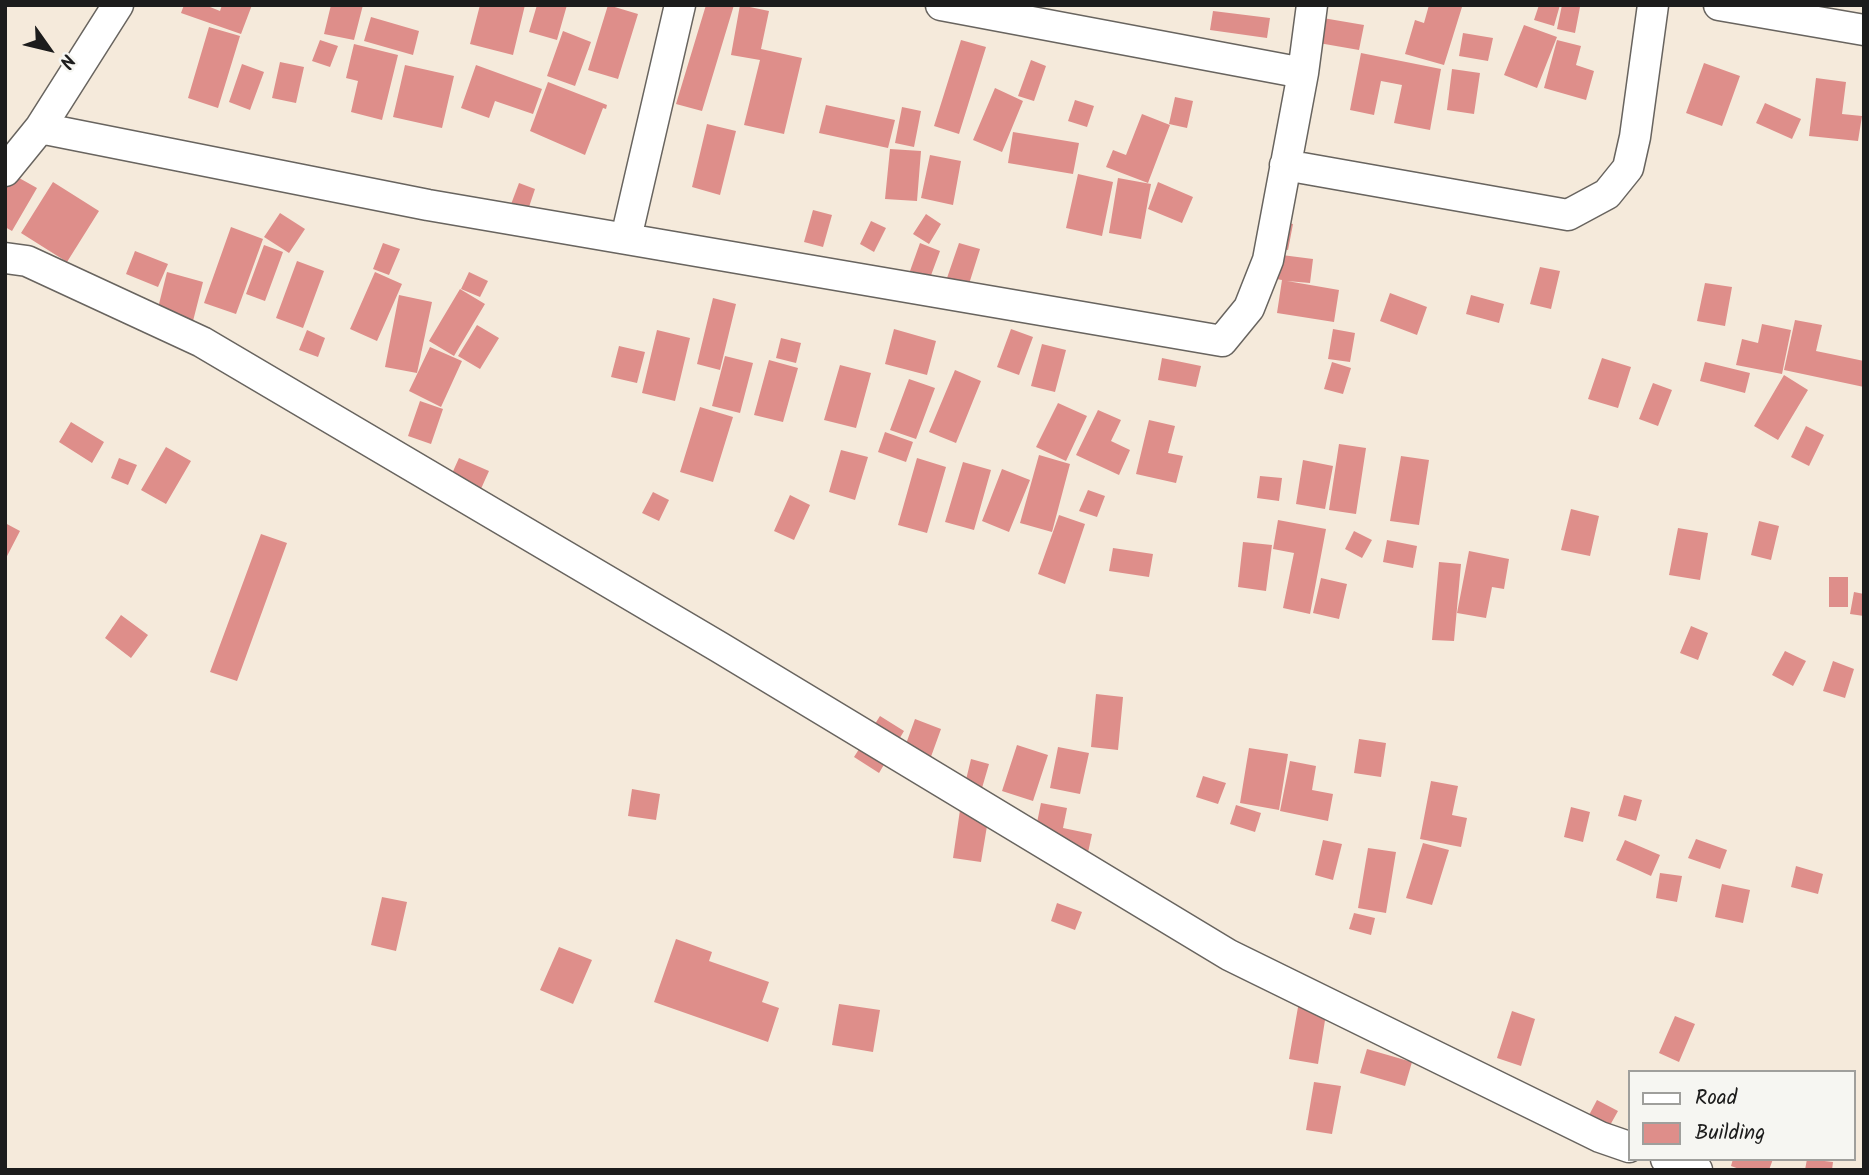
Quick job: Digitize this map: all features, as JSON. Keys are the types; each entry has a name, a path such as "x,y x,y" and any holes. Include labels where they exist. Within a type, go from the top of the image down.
{"street":[{"path":"5,171 40,128 118,5"},
{"path":"626,238 680,5"},
{"path":"941,5 1303,73"},
{"path":"40,128 428,205 1222,341 1249,308 1268,260 1303,73 1312,5"},
{"path":"1285,165 1568,215 1607,194 1628,168 1635,138 1653,5"},
{"path":"1719,5 1864,30"},
{"path":"5,258 27,261 202,342 719,648 1229,956 1600,1137 1628,1147"},
{"path":"1672,1161 1697,1170"}],"building":[{"path":"184,5 205,5 220,11 222,5 252,5 241,34 181,13"},
{"path":"331,5 363,5 354,40 324,34"},
{"path":"480,5 525,5 513,55 470,44"},
{"path":"537,5 567,5 557,40 529,32"},
{"path":"608,5 638,14 618,79 588,70"},
{"path":"706,5 734,5 702,111 676,104"},
{"path":"740,5 769,11 761,49 802,58 784,134 744,125 760,60 731,55"},
{"path":"1429,5 1462,7 1444,65 1405,54 1415,20 1424,23"},
{"path":"1539,5 1560,5 1554,26 1534,20"},
{"path":"1562,5 1580,7 1575,33 1557,29"},
{"path":"1213,11 1270,18 1267,38 1210,30"},
{"path":"371,17 419,31 413,55 364,41"},
{"path":"1317,17 1364,25 1359,50 1313,42"},
{"path":"1524,25 1557,37 1537,88 1504,75"},
{"path":"209,27 240,36 218,108 188,98"},
{"path":"563,31 591,42 575,86 547,76"},
{"path":"1463,33 1493,38 1488,61 1459,56"},
{"path":"320,40 338,46 330,67 312,61"},
{"path":"961,40 986,47 959,134 934,126"},
{"path":"1557,40 1581,46 1576,65 1594,71 1586,100 1544,88"},
{"path":"354,44 398,55 382,120 351,112 358,81 346,78"},
{"path":"1361,53 1441,69 1430,130 1394,123 1402,85 1381,81 1374,115 1350,110"},
{"path":"1031,60 1046,66 1034,101 1018,96"},
{"path":"280,62 304,67 296,103 272,98"},
{"path":"1704,63 1740,76 1722,126 1686,113"},
{"path":"242,64 264,72 250,110 229,102"},
{"path":"405,65 454,76 442,128 393,117"},
{"path":"476,65 542,89 533,114 495,101 489,118 461,108"},
{"path":"1452,69 1480,73 1474,114 1447,110"},
{"path":"1816,78 1846,82 1842,114 1862,116 1858,141 1809,136"},
{"path":"548,82 607,105 606,109 603,108 585,155 530,131"},
{"path":"995,88 1023,101 1002,152 973,140"},
{"path":"1175,97 1193,101 1187,128 1169,124"},
{"path":"1075,100 1094,106 1087,127 1068,121"},
{"path":"1765,103 1801,119 1792,139 1756,123"},
{"path":"826,105 895,120 888,148 819,133"},
{"path":"902,107 921,111 914,147 895,143"},
{"path":"1142,114 1170,125 1148,183 1106,167 1113,150 1126,155"},
{"path":"707,124 736,131 720,195 692,187"},
{"path":"1013,132 1079,143 1073,174 1008,163"},
{"path":"890,149 921,151 917,201 885,199"},
{"path":"930,155 961,161 953,205 921,198"},
{"path":"12,174 37,188 12,231 5,227 5,185"},
{"path":"1078,174 1113,182 1102,236 1066,228"},
{"path":"1118,178 1151,184 1141,239 1109,233"},
{"path":"53,182 99,211 67,262 21,233"},
{"path":"1158,182 1193,197 1182,223 1148,209"},
{"path":"519,183 535,189 527,213 510,207"},
{"path":"813,210 832,215 823,247 804,242"},
{"path":"280,213 305,229 289,253 264,237"},
{"path":"926,214 941,224 929,244 913,234"},
{"path":"871,221 886,228 874,252 860,244"},
{"path":"1280,222 1293,224 1288,250 1275,247"},
{"path":"231,227 263,239 236,314 204,303"},
{"path":"383,243 400,249 389,275 373,269"},
{"path":"920,243 940,251 930,278 910,271"},
{"path":"959,243 980,249 969,284 947,278"},
{"path":"264,245 283,252 265,301 246,294"},
{"path":"135,251 168,264 158,287 126,274"},
{"path":"1274,254 1313,259 1310,283 1287,281 1339,290 1334,322 1277,313 1282,280 1271,278"},
{"path":"297,261 324,271 303,328 276,318"},
{"path":"1540,267 1560,271 1551,309 1530,304"},
{"path":"167,272 203,282 193,321 157,312"},
{"path":"375,272 402,284 377,341 350,329"},
{"path":"469,272 488,281 480,297 461,289"},
{"path":"1705,283 1732,287 1725,326 1697,321"},
{"path":"460,289 485,304 454,356 429,341"},
{"path":"1390,293 1427,307 1417,335 1380,321"},
{"path":"399,295 432,302 417,373 385,367"},
{"path":"1471,295 1504,304 1499,323 1466,314"},
{"path":"713,298 736,304 720,370 697,364"},
{"path":"1795,320 1822,325 1816,351 1864,361 1864,387 1784,370"},
{"path":"1762,324 1791,330 1782,374 1736,365 1742,339 1758,343"},
{"path":"477,325 499,338 480,369 458,356"},
{"path":"894,329 936,341 927,375 885,364"},
{"path":"1011,329 1033,337 1019,375 997,367"},
{"path":"1333,329 1355,333 1350,362 1328,359"},
{"path":"307,330 325,338 318,357 299,350"},
{"path":"657,330 690,338 675,401 642,393"},
{"path":"781,338 801,343 796,363 776,358"},
{"path":"1042,344 1066,350 1055,392 1031,386"},
{"path":"619,346 645,352 637,383 611,377"},
{"path":"430,347 462,361 441,407 409,391"},
{"path":"725,356 753,363 740,413 712,406"},
{"path":"1162,358 1201,366 1196,387 1158,380"},
{"path":"1602,358 1631,367 1618,408 1588,399"},
{"path":"769,360 798,368 783,422 754,415"},
{"path":"1332,362 1351,368 1343,394 1324,389"},
{"path":"1705,362 1750,373 1745,393 1700,381"},
{"path":"840,365 871,373 856,428 824,420"},
{"path":"955,370 981,381 956,443 929,432"},
{"path":"1784,375 1808,390 1778,440 1754,426"},
{"path":"909,379 935,388 916,439 890,430"},
{"path":"1653,383 1672,390 1658,426 1639,419"},
{"path":"420,401 443,409 431,444 408,436"},
{"path":"1058,403 1087,416 1066,461 1036,447"},
{"path":"700,407 733,417 713,482 680,472"},
{"path":"1098,410 1121,420 1111,441 1130,450 1119,475 1076,455"},
{"path":"1149,420 1175,426 1168,453 1183,456 1176,483 1136,474"},
{"path":"71,422 104,442 92,463 59,442"},
{"path":"1806,426 1824,435 1809,466 1791,457"},
{"path":"885,432 913,442 906,462 878,452"},
{"path":"1339,444 1366,448 1356,514 1329,510"},
{"path":"166,447 191,461 166,504 141,490"},
{"path":"841,450 868,457 855,500 829,492"},
{"path":"1039,455 1070,464 1052,532 1020,523"},
{"path":"1401,456 1429,460 1419,525 1390,521"},
{"path":"119,458 137,465 128,485 111,478"},
{"path":"459,458 489,471 480,491 450,478"},
{"path":"917,458 946,467 927,533 898,525"},
{"path":"1303,460 1333,466 1325,509 1296,504"},
{"path":"963,462 991,470 974,530 945,522"},
{"path":"1002,469 1030,480 1009,532 982,521"},
{"path":"1260,476 1282,478 1279,501 1257,498"},
{"path":"1088,490 1105,496 1097,517 1079,511"},
{"path":"653,492 669,500 659,521 642,513"},
{"path":"790,495 810,505 794,540 774,531"},
{"path":"1571,509 1599,516 1590,556 1561,550"},
{"path":"1059,515 1085,524 1065,584 1038,574"},
{"path":"1278,520 1326,529 1310,614 1283,608 1294,553 1273,549"},
{"path":"1759,521 1779,526 1771,560 1751,555"},
{"path":"5,523 20,531 5,560"},
{"path":"1678,528 1708,533 1700,580 1669,575"},
{"path":"1354,531 1372,540 1362,558 1345,549"},
{"path":"261,534 287,543 237,681 210,672"},
{"path":"1387,540 1417,546 1413,568 1383,562"},
{"path":"1243,542 1272,545 1266,591 1238,587"},
{"path":"1113,548 1153,554 1149,577 1109,571"},
{"path":"1469,551 1509,559 1504,589 1492,587 1486,618 1457,613"},
{"path":"1439,562 1461,564 1454,641 1432,640"},
{"path":"1829,577 1848,577 1848,607 1829,607"},
{"path":"1321,578 1347,584 1339,619 1313,613"},
{"path":"1854,592 1864,594 1864,616 1850,614"},
{"path":"121,615 148,635 131,658 105,638"},
{"path":"1691,626 1708,633 1698,660 1680,653"},
{"path":"1785,651 1806,661 1793,686 1772,675"},
{"path":"1833,661 1854,669 1845,698 1823,691"},
{"path":"1096,694 1123,697 1118,750 1091,747"},
{"path":"880,716 904,731 879,773 854,757"},
{"path":"915,719 941,729 928,765 902,755"},
{"path":"1359,739 1386,743 1381,777 1354,773"},
{"path":"1017,745 1048,755 1033,801 1002,791"},
{"path":"1058,747 1089,753 1080,794 1050,788"},
{"path":"1249,748 1288,754 1279,810 1240,803"},
{"path":"971,759 989,764 982,788 965,784"},
{"path":"1290,761 1316,766 1312,790 1333,794 1328,821 1280,811"},
{"path":"1203,776 1226,783 1218,804 1196,797"},
{"path":"1431,781 1458,786 1452,815 1467,818 1461,847 1420,839"},
{"path":"632,789 660,794 656,820 628,816"},
{"path":"1624,795 1642,800 1636,821 1618,816"},
{"path":"1041,803 1067,808 1063,828 1092,834 1086,862 1031,852"},
{"path":"1236,805 1261,813 1255,832 1230,824"},
{"path":"1571,807 1590,812 1583,842 1564,837"},
{"path":"960,810 989,814 981,862 953,858"},
{"path":"1696,839 1727,850 1720,869 1688,858"},
{"path":"1323,840 1342,844 1333,880 1315,875"},
{"path":"1625,840 1660,855 1651,876 1616,860"},
{"path":"1423,843 1449,850 1432,905 1406,898"},
{"path":"1368,848 1396,852 1386,913 1358,908"},
{"path":"1796,866 1823,874 1818,894 1791,887"},
{"path":"1660,873 1682,876 1677,902 1656,898"},
{"path":"1722,884 1750,890 1743,923 1715,917"},
{"path":"382,897 407,902 396,951 371,945"},
{"path":"1057,903 1082,912 1075,930 1051,921"},
{"path":"1354,913 1375,918 1371,935 1349,929"},
{"path":"676,939 712,952 709,961 769,982 762,1002 779,1008 768,1042 654,1002"},
{"path":"559,947 592,960 573,1004 540,990"},
{"path":"1302,984 1330,989 1318,1064 1289,1059"},
{"path":"839,1004 880,1010 873,1052 832,1045"},
{"path":"1512,1011 1535,1019 1521,1066 1497,1058"},
{"path":"1675,1016 1695,1024 1679,1062 1659,1053"},
{"path":"1367,1049 1412,1062 1405,1086 1360,1073"},
{"path":"1314,1082 1341,1086 1332,1134 1306,1130"},
{"path":"1597,1100 1618,1111 1599,1145 1579,1134"},
{"path":"1732,1161 1772,1161 1769,1170 1742,1170 1731,1166"},
{"path":"1807,1161 1833,1162 1832,1170 1805,1170"}]}
